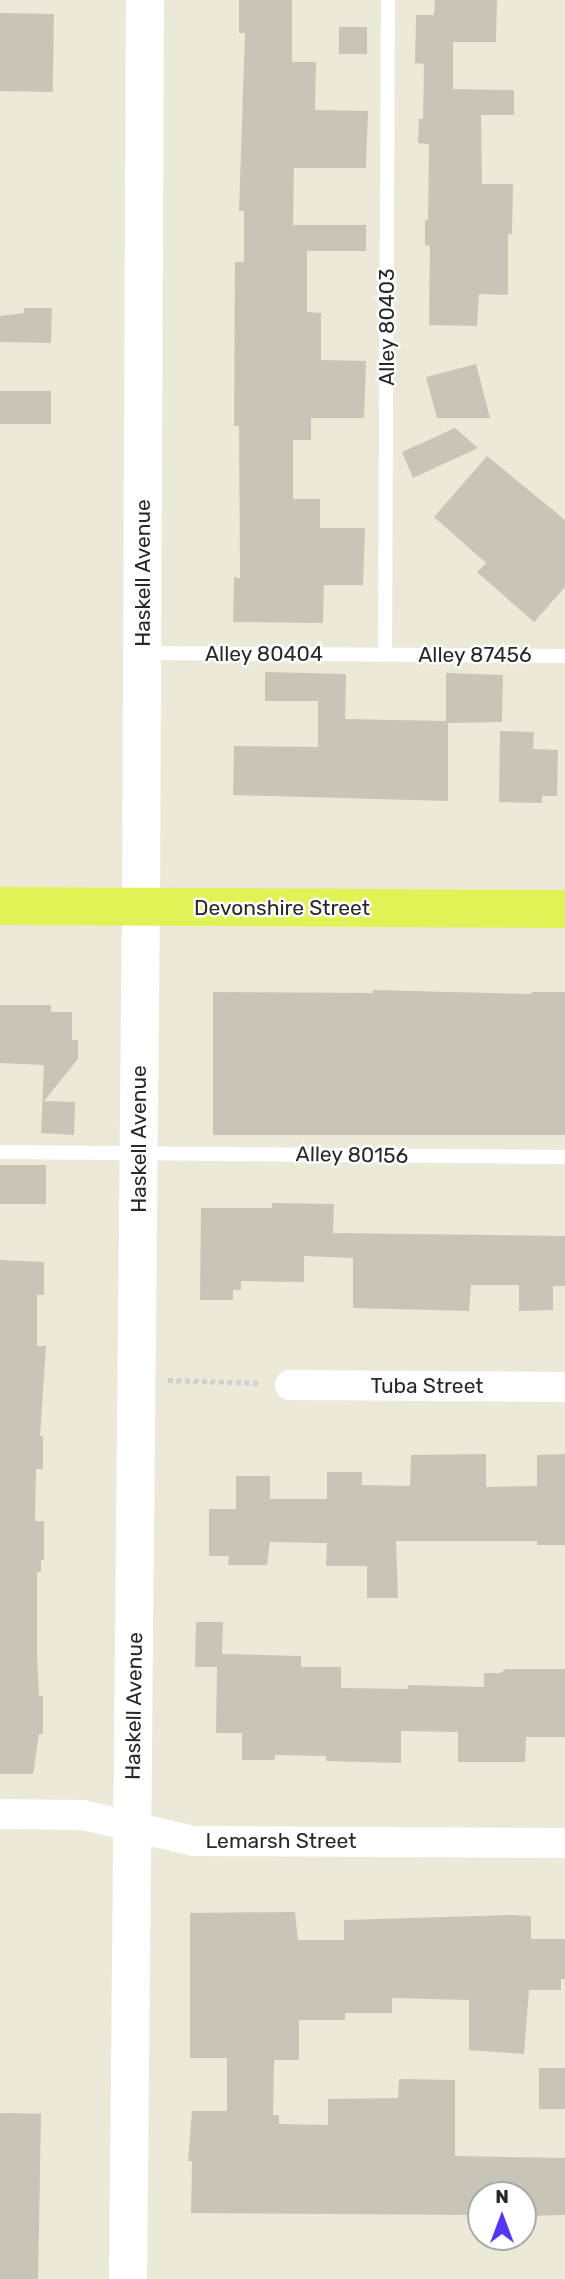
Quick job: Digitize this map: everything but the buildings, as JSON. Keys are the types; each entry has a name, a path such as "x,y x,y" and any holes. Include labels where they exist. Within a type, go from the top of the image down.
{"main road":[{"name":"Haskell Avenue","path":"128,2279 143,653 145,0"},
{"name":"Devonshire Street","path":"0,906 565,909"}],"street":[{"name":"Tuba Street","path":"290,1385 565,1387"},
{"name":"Lemarsh Street","path":"0,1814 83,1815 194,1841 565,1843"}],"lane":[{"name":"Alley 80403","path":"385,654 388,0"},
{"name":"Alley 80404","path":"143,653 385,654"},
{"name":"Alley 87456","path":"385,654 565,656"},
{"name":"Alley 80156","path":"0,1152 565,1157"}],"path":[{"path":"137,1379 290,1385"}]}
